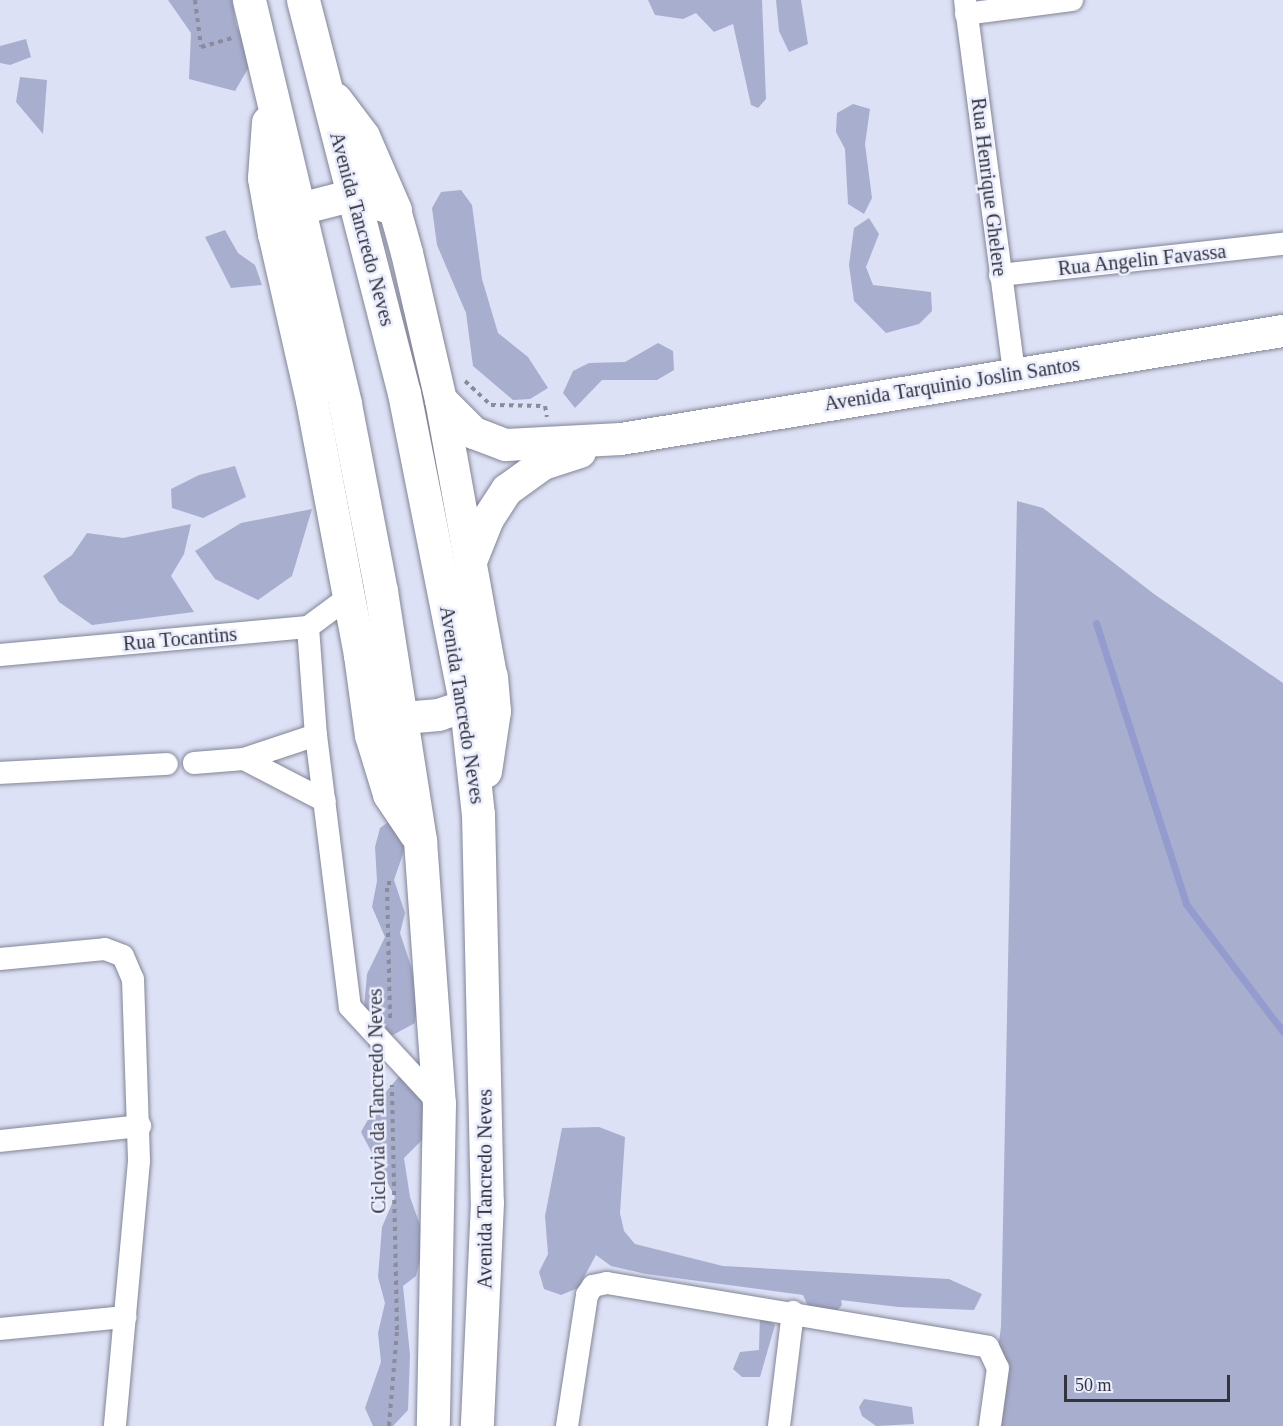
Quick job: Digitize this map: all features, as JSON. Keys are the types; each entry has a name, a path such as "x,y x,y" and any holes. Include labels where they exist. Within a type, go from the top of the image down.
{"main road":[{"path":"249,0 345,404 401,718 420,840 439,1103 433,1426"},
{"name":"Avenida Tancredo Neves","path":"303,0 404,393 466,706 478,814 487,1202 477,1426"},
{"path":"324,83 363,136 395,210 441,400 472,559 491,676 494,711 478,814"},
{"path":"270,90 264,178 350,596 371,735 389,794 420,840"},
{"path":"274,234 300,209 354,195 395,210"},
{"name":"Avenida Tarquinio Joslin Santos","path":"441,400 474,433 506,445 621,439 1014,373 1283,331"},
{"name":"Avenida Tarquinio Joslin Santos","path":"472,559 488,519 507,490 543,464 621,439"},
{"path":"360,655 373,682 401,718"},
{"path":"401,718 439,714 466,706 479,695 491,676"}],"street":[{"path":"966,7 1072,0"},
{"name":"Rua Henrique Ghelere","path":"966,7 1014,373"},
{"name":"Rua Angelin Favassa","path":"1000,275 1283,244"},
{"path":"350,596 308,627 316,735 350,1007 439,1103"},
{"name":"Rua Tocantins","path":"0,655 308,627"},
{"path":"194,763 244,759 316,735"},
{"path":"244,759 325,801"},
{"path":"0,773 167,764"},
{"path":"0,959 105,949 123,956 133,979 140,1126 115,1426"},
{"path":"0,1141 140,1126"},
{"path":"567,1426 587,1295 593,1286 606,1283 793,1312 988,1347 998,1368 990,1426"},
{"path":"780,1426 793,1312"},
{"path":"0,1329 125,1317"}],"path":[{"name":"Ciclovia da Tancredo Neves","path":"389,1426 397,1330 387,883 424,881"}],"shaded area":[{"path":"168,0 232,0 236,25 253,60 235,91 189,79 191,33"},
{"path":"648,0 762,0 766,99 758,108 751,105 733,24 714,32 696,13 683,19 655,15"},
{"path":"776,0 801,0 808,44 789,52 779,31"},
{"path":"26,39 31,57 10,65 0,63 0,46"},
{"path":"20,77 47,80 43,134 16,102"},
{"path":"853,104 870,109 865,144 872,198 864,214 848,204 845,149 836,132 837,113"},
{"path":"461,190 472,205 482,279 498,333 528,357 548,388 530,399 513,400 473,366 466,313 437,245 432,208 441,192"},
{"path":"869,218 879,234 866,267 873,285 931,292 932,311 919,324 886,333 854,301 849,265 854,228"},
{"path":"225,230 238,253 255,265 262,285 231,288 205,237"},
{"path":"658,343 673,351 674,370 657,380 602,380 575,408 563,393 573,371 589,363 625,362"},
{"path":"235,466 246,497 203,518 172,508 171,489 199,475"},
{"path":"1017,501 1043,508 1154,594 1283,683 1283,1426 987,1426 1001,1327"},
{"path":"312,509 292,576 258,600 215,579 195,551 241,523"},
{"path":"191,524 184,554 171,576 194,612 92,625 59,602 43,576 72,555 87,533 123,538"},
{"path":"391,820 405,848 394,880 405,913 400,933 412,969 417,1004 415,1023 369,1048 363,1019 367,974 385,937 372,907 377,881 375,847 380,828"},
{"path":"402,1073 430,1104 424,1138 404,1158 410,1197 425,1239 416,1276 403,1286 410,1355 408,1410 393,1426 373,1426 365,1408 381,1362 378,1333 385,1303 378,1277 382,1227 395,1197 361,1132 379,1100"},
{"path":"599,1127 625,1137 620,1213 624,1231 635,1244 723,1266 949,1279 982,1294 974,1310 898,1307 841,1300 842,1305 819,1330 803,1295 646,1274 611,1266 596,1255 578,1288 561,1295 544,1289 539,1272 548,1254 545,1216 562,1128"},
{"path":"760,1313 775,1325 760,1377 742,1377 733,1369 740,1352 759,1350"},
{"path":"864,1399 912,1407 914,1424 876,1426 862,1416 859,1407"}],"waterway":[{"path":"1096,623 1186,904 1283,1032"}]}
